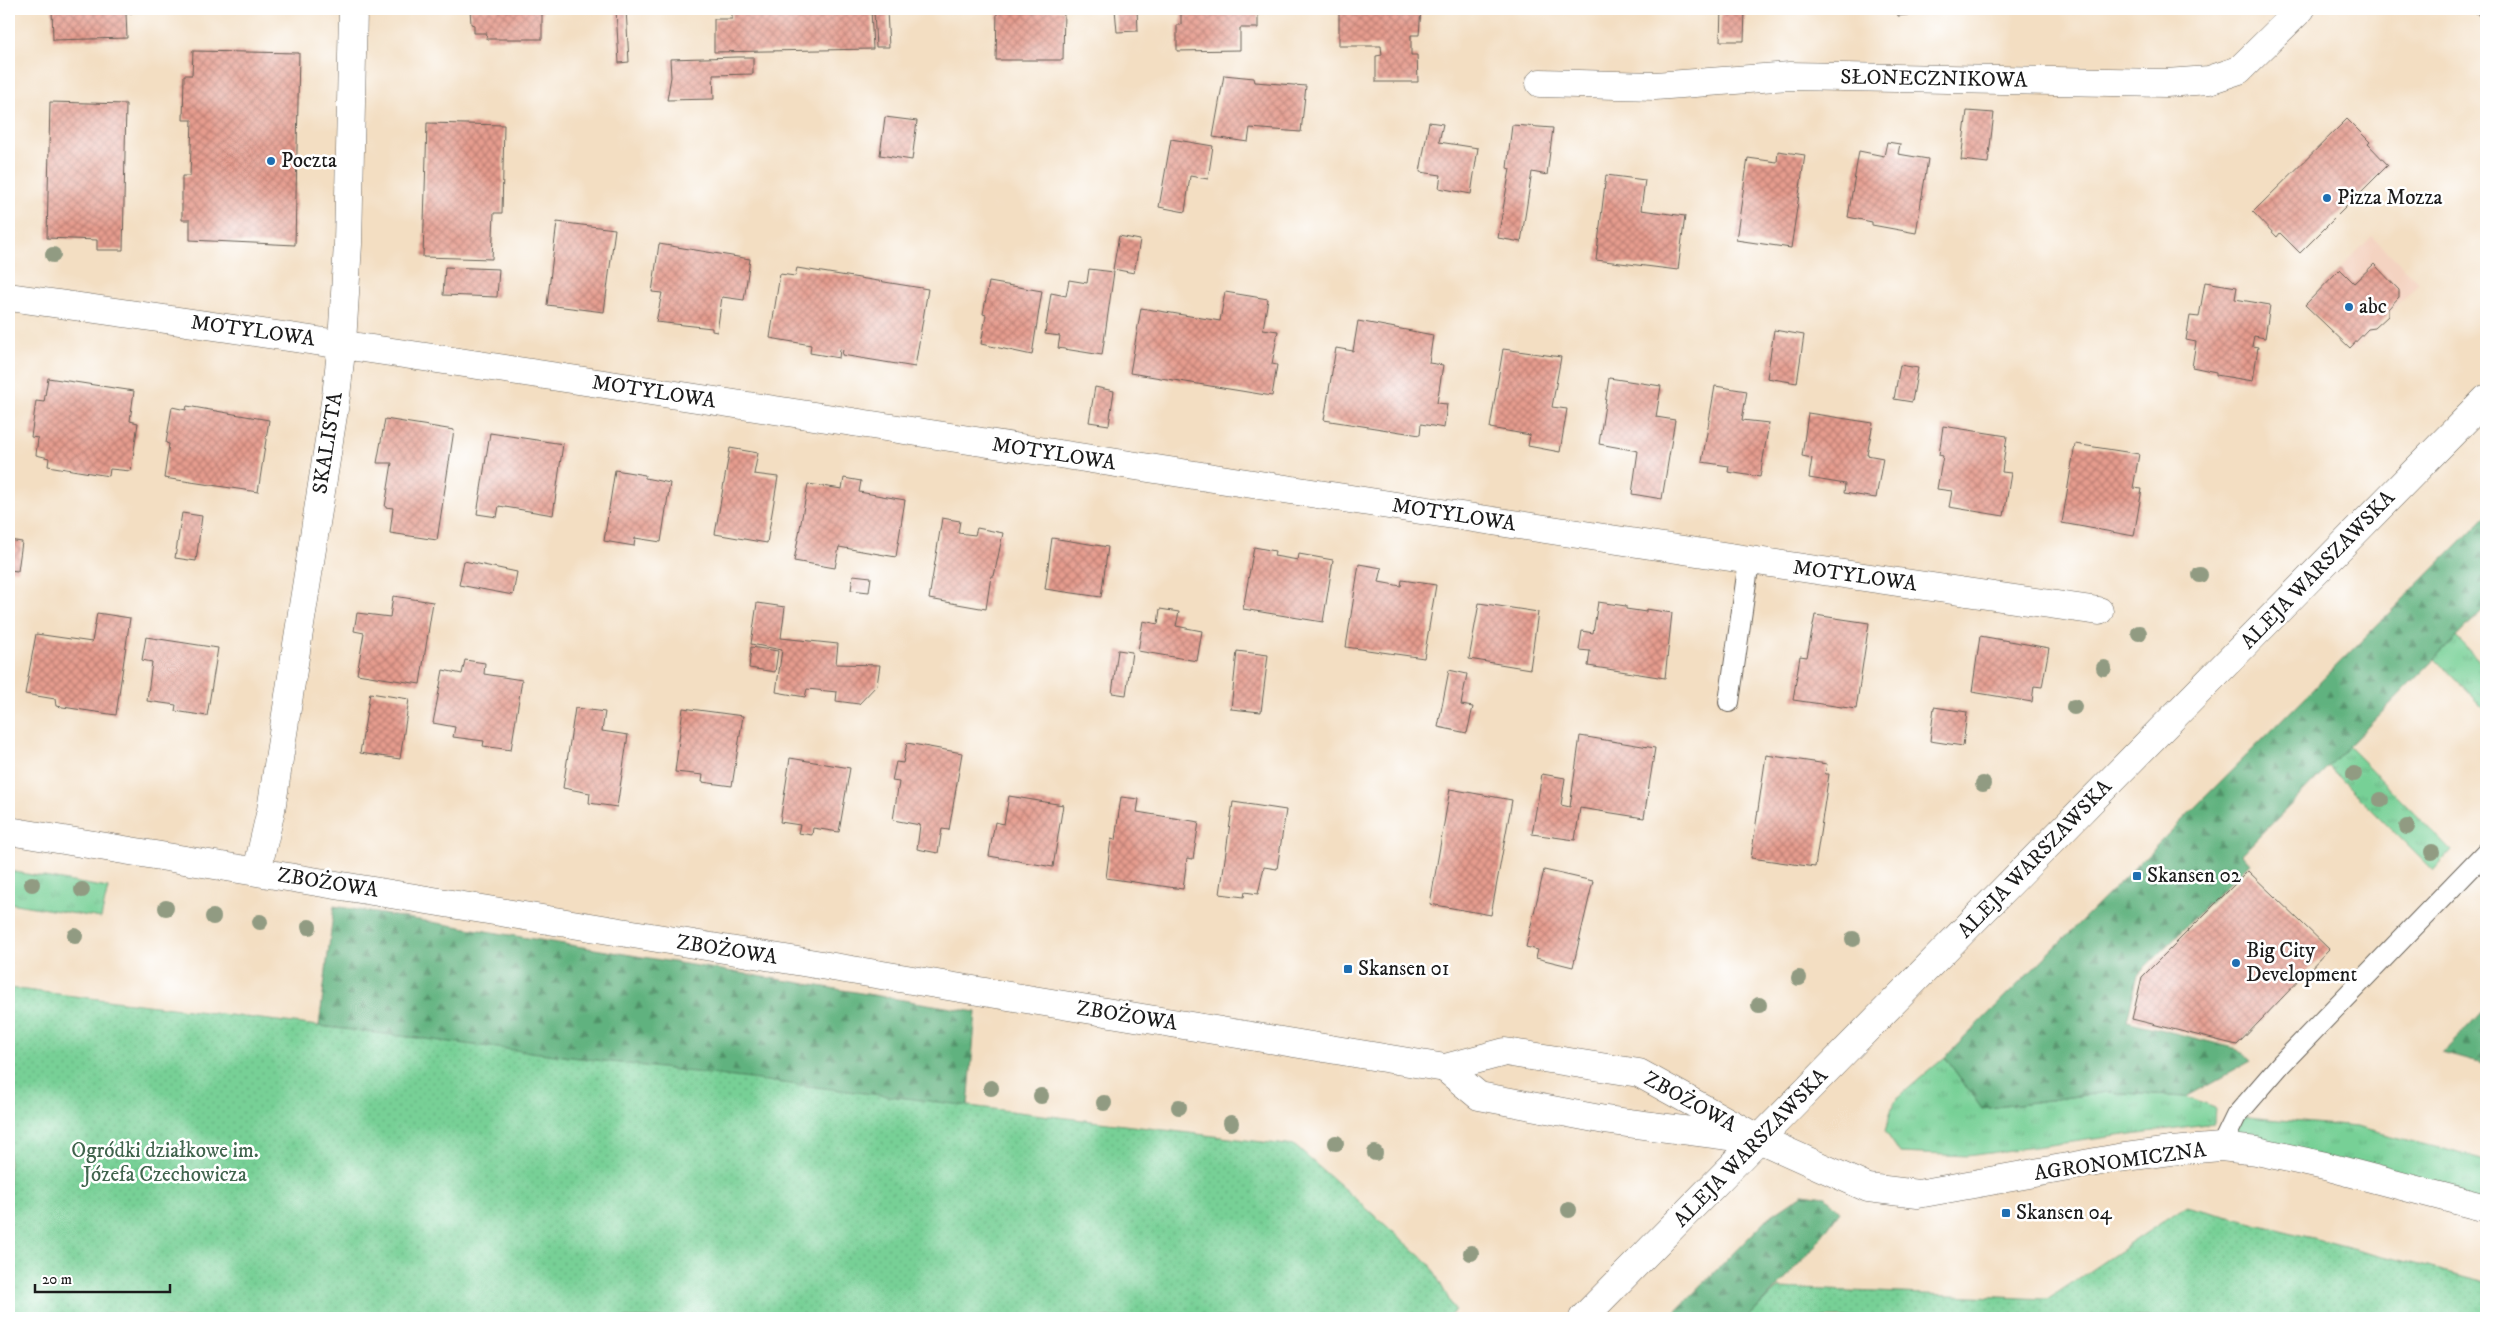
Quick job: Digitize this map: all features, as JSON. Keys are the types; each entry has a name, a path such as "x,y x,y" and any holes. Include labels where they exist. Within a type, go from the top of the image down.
{"street":[{"name":"SKALISTA","path":"257,871 272,800 336,396 342,343 348,244 352,9"},
{"name":"SŁONECZNIKOWA","path":"1540,83 1655,86 1790,76 2166,83 2209,80 2239,70 2301,9"},
{"name":"MOTYLOWA","path":"9,297 342,343 1749,561 2099,611"},
{"name":"ALEJA WARSZAWSKA","path":"1583,1318 2486,399"},
{"name":"ZBOŻOWA","path":"9,831 1445,1068 1505,1052 1639,1073 1759,1140"},
{"name":"ZBOŻOWA","path":"1445,1068 1480,1096 1604,1120 1759,1140"},
{"name":"AGRONOMICZNA","path":"1759,1140 1847,1181 1868,1188 1918,1194 2118,1158 2222,1147 2257,1151 2325,1166 2486,1208"}],"lane":[{"path":"1729,702 1749,561"},
{"path":"2222,1147 2236,1116 2281,1064 2486,852"}],"shaded area":[{"name":"abc","path":"2372,236 2419,283 2353,351 2305,305"}],"green space":[{"path":"2486,516 2486,607 2242,854 2250,863 2138,974 2127,1021 2238,1049 2251,1061 2186,1097 2107,1092 1982,1109 1945,1057"},
{"path":"2456,637 2486,668 2486,711 2435,659"},
{"path":"2348,746 2451,851 2433,871 2328,766"},
{"path":"9,871 108,888 101,918 9,903"},
{"path":"334,906 976,1012 968,1106 319,1026"},
{"name":"Ogródki działkowe im. Józefa Czechowicza","path":"9,988 1295,1146 1430,1264 1455,1311 1447,1318 9,1318"},
{"path":"2486,1007 2486,1065 2443,1053"},
{"path":"1945,1057 1982,1109 2107,1092 2186,1097 2215,1108 2214,1123 1967,1156 1900,1153 1885,1131 1894,1101"},
{"path":"2236,1116 2357,1127 2486,1160 2486,1211 2222,1147"},
{"path":"1803,1194 1826,1197 1840,1211 1811,1251 1748,1318 1669,1318 1769,1217"},
{"path":"2186,1206 2486,1282 2486,1318 1748,1318 1778,1288 2048,1299"}],"building":[{"path":"52,9 132,9 132,13 126,13 127,38 53,40"},
{"path":"470,9 542,9 542,39 486,39 487,33 474,33"},
{"path":"616,9 626,9 629,62 619,63"},
{"path":"732,9 871,9 873,49 714,52 714,19 732,19"},
{"path":"997,9 1064,10 1063,60 996,60"},
{"path":"1115,9 1137,9 1138,31 1117,32"},
{"path":"1181,9 1258,9 1258,28 1240,28 1240,50 1177,51 1177,25 1181,25"},
{"path":"1339,9 1421,9 1419,35 1411,35 1411,55 1417,55 1418,82 1376,82 1376,56 1382,55 1381,46 1339,46"},
{"path":"1721,9 1745,9 1744,41 1720,41"},
{"path":"1897,9 1923,9 1924,13 1898,16"},
{"path":"2472,9 2486,9 2486,23"},
{"path":"887,11 889,47 876,47 874,12"},
{"name":"Poczta","path":"193,51 299,53 295,245 190,240 190,220 182,220 182,176 190,176 192,120 183,120 184,75 192,75"},
{"path":"753,57 753,74 713,75 714,99 667,100 671,77 670,59"},
{"path":"1224,75 1254,78 1255,82 1306,86 1301,132 1250,128 1248,142 1213,137"},
{"path":"50,102 126,104 123,250 97,250 97,240 47,238"},
{"path":"1967,111 1994,113 1988,163 1961,160"},
{"path":"885,117 917,121 912,160 880,155"},
{"path":"2347,119 2370,142 2368,144 2388,165 2300,253 2280,233 2277,237 2253,212"},
{"path":"1429,122 1443,124 1439,142 1478,148 1471,194 1439,188 1441,175 1420,172"},
{"path":"427,123 504,125 502,213 494,213 492,259 423,257"},
{"path":"1512,125 1553,128 1547,175 1532,172 1521,242 1498,238 1510,169 1507,168"},
{"path":"1171,139 1213,146 1208,179 1190,176 1185,212 1159,207"},
{"path":"1887,142 1900,144 1898,154 1928,159 1916,233 1872,225 1872,222 1848,217 1859,151 1884,156"},
{"path":"1778,151 1805,155 1791,248 1736,240 1748,158 1777,162"},
{"path":"1606,175 1645,180 1641,210 1685,216 1678,270 1596,260"},
{"path":"557,222 615,229 604,312 547,305"},
{"path":"1119,236 1140,240 1134,273 1113,269"},
{"path":"659,244 750,259 744,300 722,297 717,332 712,331 712,328 656,322 662,293 652,292"},
{"name":"abc","path":"2374,264 2399,290 2399,297 2388,309 2388,316 2375,328 2368,329 2350,348 2305,305 2340,269 2354,283"},
{"path":"445,267 499,269 497,297 443,295"},
{"path":"797,268 928,289 915,367 842,355 843,350 840,349 839,358 810,353 811,345 770,338 780,274 795,276"},
{"path":"1089,269 1114,272 1102,355 1058,348 1060,336 1045,334 1051,293 1066,296 1069,280 1087,283"},
{"path":"989,282 1042,291 1032,355 981,344 986,315 983,314"},
{"path":"2205,282 2237,287 2235,299 2270,305 2265,338 2254,336 2252,346 2258,347 2253,381 2216,375 2216,372 2192,367 2196,342 2186,340 2190,316 2199,317"},
{"path":"1225,292 1268,299 1263,329 1278,331 1272,364 1277,365 1272,396 1130,373 1141,308 1220,321"},
{"path":"1358,321 1433,335 1429,363 1443,365 1437,403 1447,404 1444,428 1421,424 1420,435 1324,420 1336,348 1353,351"},
{"path":"1774,330 1804,335 1797,383 1767,378"},
{"path":"1503,349 1561,357 1552,407 1567,409 1560,452 1528,446 1530,435 1490,428"},
{"path":"1900,365 1918,368 1912,402 1894,399"},
{"path":"48,378 134,391 130,421 138,423 131,471 110,469 109,476 48,466 49,458 36,455 38,438 31,437 36,401 44,402"},
{"path":"1609,378 1661,386 1656,417 1675,420 1662,499 1632,494 1638,451 1599,444"},
{"path":"1715,386 1747,391 1742,420 1769,423 1760,477 1728,472 1729,466 1702,462"},
{"path":"1095,387 1114,391 1109,425 1089,422"},
{"path":"187,406 269,420 258,492 164,478 169,444 166,443 172,407 186,410"},
{"path":"1808,413 1873,423 1867,455 1883,458 1876,498 1844,493 1845,484 1809,478 1812,458 1802,456"},
{"path":"385,419 454,430 437,540 390,533 393,508 385,507 392,463 377,463"},
{"path":"1943,426 2007,436 2002,472 2011,473 2004,516 1949,507 1952,491 1937,489 1943,456 1939,455"},
{"path":"490,433 563,444 553,515 499,506 497,517 477,514"},
{"path":"2075,444 2139,454 2133,488 2142,489 2134,536 2062,523"},
{"path":"730,448 758,453 754,474 778,477 767,543 715,534"},
{"path":"615,470 645,475 645,478 670,483 661,542 635,538 634,546 604,541"},
{"path":"844,478 861,481 859,492 905,500 896,557 839,547 835,568 794,561 808,484 842,489"},
{"path":"182,513 202,516 196,561 175,558"},
{"path":"942,518 960,521 958,533 975,535 977,528 1003,533 994,576 991,576 986,609 929,599"},
{"path":"1052,538 1108,547 1101,597 1045,589"},
{"path":"9,540 22,542 18,571 9,570"},
{"path":"1254,547 1275,551 1274,556 1298,560 1299,554 1333,560 1323,622 1243,609"},
{"path":"464,561 517,572 513,595 459,585"},
{"path":"1359,564 1382,568 1379,582 1401,586 1402,580 1436,585 1424,658 1346,647"},
{"path":"853,575 871,577 869,592 851,590"},
{"path":"393,596 433,602 420,684 357,674 364,633 354,631 357,613 390,617"},
{"path":"1598,602 1626,606 1626,609 1646,612 1646,609 1672,613 1665,678 1588,666 1590,651 1579,650 1582,631 1593,633"},
{"path":"757,603 785,607 781,638 838,644 836,664 880,665 877,685 859,704 836,701 837,692 807,689 805,697 776,692 782,650 751,644"},
{"path":"1479,603 1538,612 1530,669 1469,659"},
{"path":"1160,609 1179,612 1176,626 1202,631 1197,661 1138,651 1143,621 1158,624"},
{"path":"97,613 130,618 116,715 56,706 55,699 25,694 36,634 92,642"},
{"path":"1815,615 1869,623 1856,709 1793,700 1800,656 1807,657"},
{"path":"1980,636 2049,648 2042,687 2034,686 2032,702 1972,692"},
{"path":"146,637 218,648 207,716 175,711 176,705 147,701 152,662 142,660"},
{"path":"751,647 778,651 775,672 749,668"},
{"path":"1118,650 1132,652 1126,695 1112,693"},
{"path":"1237,651 1268,655 1261,712 1231,709"},
{"path":"465,660 485,663 484,674 522,680 511,750 483,746 484,741 453,737 455,727 433,723 443,670 462,674"},
{"path":"1449,670 1467,674 1461,705 1473,707 1467,733 1438,727"},
{"path":"370,693 409,699 400,759 360,753"},
{"path":"1934,707 1967,712 1963,746 1930,741"},
{"path":"575,708 605,712 602,731 628,735 617,807 589,803 590,793 563,788"},
{"path":"683,708 743,716 732,786 702,782 703,775 675,772"},
{"path":"1580,736 1655,748 1644,818 1580,808 1575,840 1532,834 1542,774 1565,778 1561,805 1570,807"},
{"path":"907,743 962,753 949,830 942,829 938,853 917,849 920,825 893,820 899,782 892,781 896,762 903,763"},
{"path":"1766,755 1827,764 1825,774 1829,774 1815,867 1751,858"},
{"path":"790,758 850,768 839,832 813,828 812,835 798,833 800,825 780,822"},
{"path":"1450,789 1512,800 1491,915 1430,904"},
{"path":"1009,796 1063,805 1053,867 989,856 995,822 1004,824"},
{"path":"1121,797 1139,799 1137,812 1199,822 1193,859 1187,858 1183,889 1106,878 1111,839 1115,840"},
{"path":"1233,802 1286,810 1277,869 1264,867 1258,894 1245,892 1244,897 1220,894"},
{"path":"1544,870 1593,881 1573,967 1536,958 1538,950 1526,947"},
{"name":"Big City Development","path":"2248,871 2329,949 2237,1045 2132,1019 2142,977"}],"place":[{"name":"Poczta","path":"271,161"},
{"name":"Pizza Mozza","path":"2327,198"},
{"name":"abc","path":"2349,307"},
{"name":"Skansen 02","path":"2137,876"},
{"name":"Big City Development","path":"2236,963"},
{"name":"Skansen 01","path":"1348,969"},
{"name":"Skansen 04","path":"2006,1213"}]}
